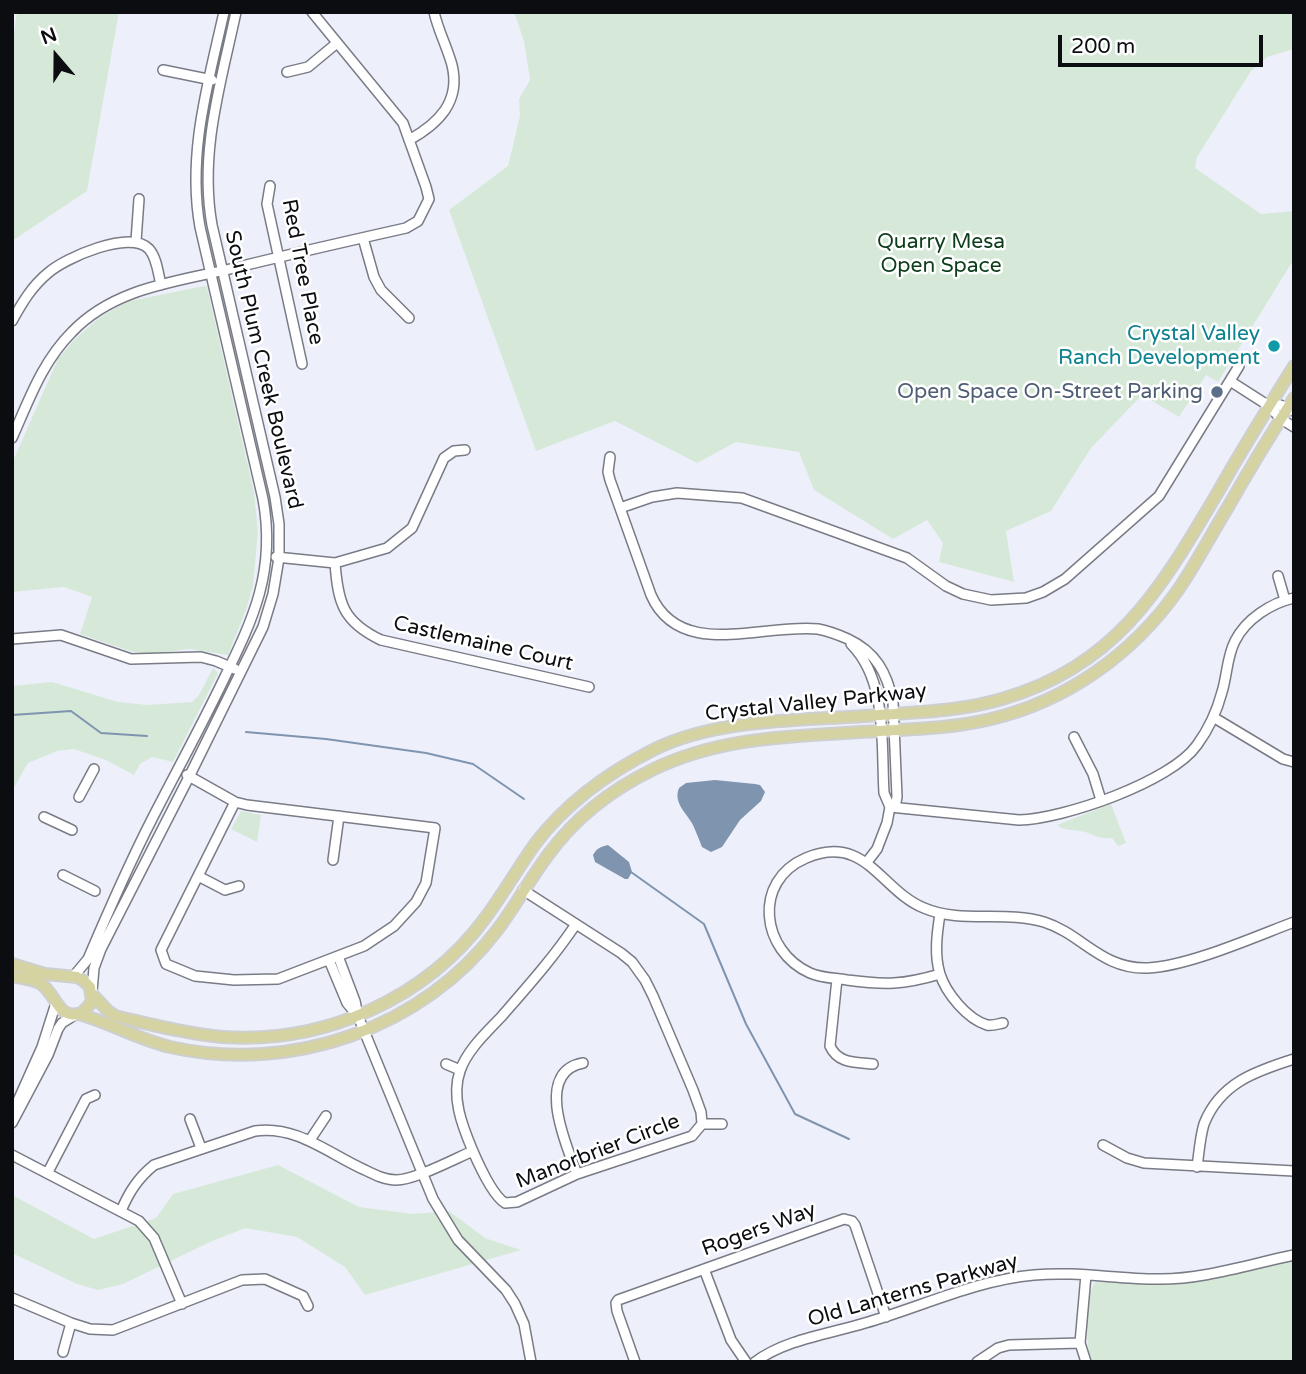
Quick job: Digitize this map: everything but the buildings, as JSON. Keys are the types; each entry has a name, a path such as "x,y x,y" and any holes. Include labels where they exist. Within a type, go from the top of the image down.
{"main road":[{"name":"Crystal Valley Parkway","path":"92,993 115,1016 185,1031 226,1037 283,1036 319,1029 358,1016 413,986 461,947 484,920 523,861 551,826 582,796 623,767 669,743 706,732 745,725 963,708 1018,694 1066,671 1110,641 1145,607 1166,578 1294,366"},
{"name":"Crystal Valley Parkway","path":"77,1014 155,1042 211,1053 285,1052 323,1045 364,1032 423,1000 456,973 497,929 550,852 576,823 611,794 656,768 727,744 768,738 957,726 1016,712 1075,686 1120,654 1158,617 1180,587 1292,405"},
{"path":"12,964 45,974 84,981 92,993 88,1008 77,1014 64,1012 40,984 12,976"},
{"path":"56,1001 58,986 71,978"}],"street":[{"name":"South Plum Creek Boulevard","path":"71,978 88,959 152,819 179,770 257,608 267,557 263,499 197,212 195,173 198,135 224,12"},
{"name":"South Plum Creek Boulevard","path":"92,993 94,968 101,948 189,776 268,611 279,558 279,524 275,497 209,210 207,173 210,137 236,12"},
{"path":"12,438 52,354 73,330 116,300 161,285 406,228 418,221 429,199 403,123 312,12"},
{"path":"409,140 430,129 442,116 453,89 452,63 434,12"},
{"path":"287,72 308,67 337,43"},
{"path":"163,70 209,80 223,74"},
{"name":"Red Tree Place","path":"270,186 267,204 302,364"},
{"path":"136,241 139,199"},
{"path":"363,238 374,277 382,290 409,317"},
{"path":"12,321 26,296 47,273 94,249 136,241 146,246 153,256 161,285"},
{"path":"620,508 652,497 677,493 751,500 907,558 946,586 963,594 990,600 1026,597 1043,592 1065,579 1159,496 1239,366"},
{"path":"1230,381 1269,406 1281,419 1294,427"},
{"path":"1269,406 1292,405"},
{"path":"267,557 335,563 387,548 412,528 444,458 454,451 465,450"},
{"path":"610,457 608,472 620,508 654,603 665,617 677,626 707,635 805,629 827,631 864,647 881,666 890,687 894,714 897,797 890,807 883,835 867,862"},
{"name":"Castlemaine Court","path":"335,563 337,592 342,606 362,631 381,639 589,687"},
{"path":"890,807 1038,820 1057,816 1151,781 1175,767 1196,746 1213,717 1222,695 1235,641 1257,615 1289,599 1278,576"},
{"path":"12,639 61,635 131,659 201,657 240,671"},
{"path":"845,638 862,656 873,676 879,715 884,793 890,807"},
{"path":"1213,717 1283,759 1294,762"},
{"path":"1074,737 1093,774 1101,800"},
{"path":"79,797 94,769"},
{"path":"179,770 235,802 435,828 426,883 416,902 394,926 364,946 278,979 234,980 195,976 166,964 161,950 200,877 235,802"},
{"path":"333,860 340,816"},
{"path":"44,817 72,830"},
{"path":"940,974 898,984 814,975 790,961 774,939 769,923 771,896 777,883 786,871 799,861 814,855 848,854 867,862 907,899 940,914 1036,920 1063,932 1117,965 1147,968 1174,964 1294,922"},
{"path":"63,875 95,891"},
{"path":"200,877 225,890 239,886"},
{"name":"Manorbrier Circle","path":"460,1070 457,1087 460,1117 473,1151 497,1195 505,1203 517,1202 577,1174 692,1136 702,1124 701,1112 693,1090 645,980 632,962 523,890"},
{"path":"940,914 936,936 940,974 962,1008 975,1019 989,1026 1003,1023"},
{"path":"446,1064 460,1070 471,1050 542,970 576,924"},
{"path":"334,958 355,1000 364,1032 433,1199 450,1228 483,1268 506,1290 515,1304 524,1325 531,1362"},
{"path":"837,979 830,1046 835,1056 843,1060 873,1065"},
{"path":"12,1114 42,1047 56,1001"},
{"path":"12,1123 48,1055 58,1029 62,1023 77,1014"},
{"path":"1198,1167 1204,1126 1215,1103 1227,1088 1245,1077 1294,1059"},
{"path":"577,1174 560,1129 556,1105 557,1092 565,1072 583,1063"},
{"path":"48,1172 86,1099 95,1095"},
{"path":"310,1140 326,1116"},
{"path":"190,1119 201,1148"},
{"path":"702,1124 722,1124"},
{"path":"121,1211 130,1190 142,1174 154,1165 255,1131 268,1129 310,1140 351,1164 382,1178 398,1180 473,1151"},
{"path":"1103,1145 1127,1158 1144,1163 1294,1171"},
{"path":"12,1155 139,1221 155,1238 182,1304"},
{"name":"Rogers Way","path":"635,1362 616,1302 837,1220 848,1219 855,1225 886,1317"},
{"name":"Old Lanterns Parkway","path":"755,1362 766,1354 799,1342 1005,1279 1034,1275 1086,1275 1178,1279 1294,1255"},
{"path":"704,1269 731,1340 747,1362"},
{"path":"1086,1275 1080,1343 1086,1362"},
{"path":"12,1298 71,1323 90,1329 113,1330 242,1280 265,1279 303,1296 308,1306"},
{"path":"63,1352 71,1323"},
{"path":"978,1362 998,1348 1009,1345 1080,1343"}],"green space":[{"path":"17,12 119,12 87,191 12,241 12,46"},
{"name":"Quarry Mesa Open Space","path":"514,12 1294,12 1294,49 1267,57 1251,71 1197,157 1195,168 1261,214 1294,211 1294,259 1218,382 1206,375 1179,417 1142,395 1091,448 1051,511 1006,531 1014,582 939,562 943,543 927,520 893,539 814,490 799,452 736,442 697,463 615,421 536,451 449,210 508,166 520,116 519,99 530,80 524,41"},
{"path":"207,287 254,492 258,532 253,586 228,655 189,649 148,654 133,652 80,634 92,597 64,587 12,592 12,463 58,359 75,339 99,318 130,301"},
{"path":"213,668 218,673 173,762 152,757 140,764 134,775 106,760 74,749 57,751 28,763 12,791 12,686 52,682 118,702 147,705 192,702 199,695"},
{"path":"1111,804 1126,843 1118,846 1112,838 1101,838 1057,825"},
{"path":"241,811 261,815 257,842 231,829"},
{"path":"278,1165 359,1207 413,1214 449,1211 485,1238 521,1250 365,1295 345,1267 297,1237 245,1228 123,1284 98,1290 77,1284 12,1253 12,1195 94,1239 156,1218 173,1194"},
{"path":"1294,1260 1294,1362 1091,1362 1087,1332 1088,1307 1089,1296 1096,1282 1178,1284"}],"water":[{"path":"715,780 760,785 765,792 761,801 740,820 722,847 711,852 702,847 693,825 679,803 678,793 679,788 686,783"},
{"path":"608,845 629,862 632,872 628,879 595,862 594,853"}],"waterway":[{"path":"12,715 71,711 101,733 147,736"},
{"path":"246,732 326,739 426,753 473,764 524,799"},
{"path":"631,872 704,924 746,1024 795,1114 849,1139"}],"place":[{"name":"Crystal Valley Ranch Development","path":"1274,346"},
{"name":"Open Space On-Street Parking","path":"1217,392"}]}
